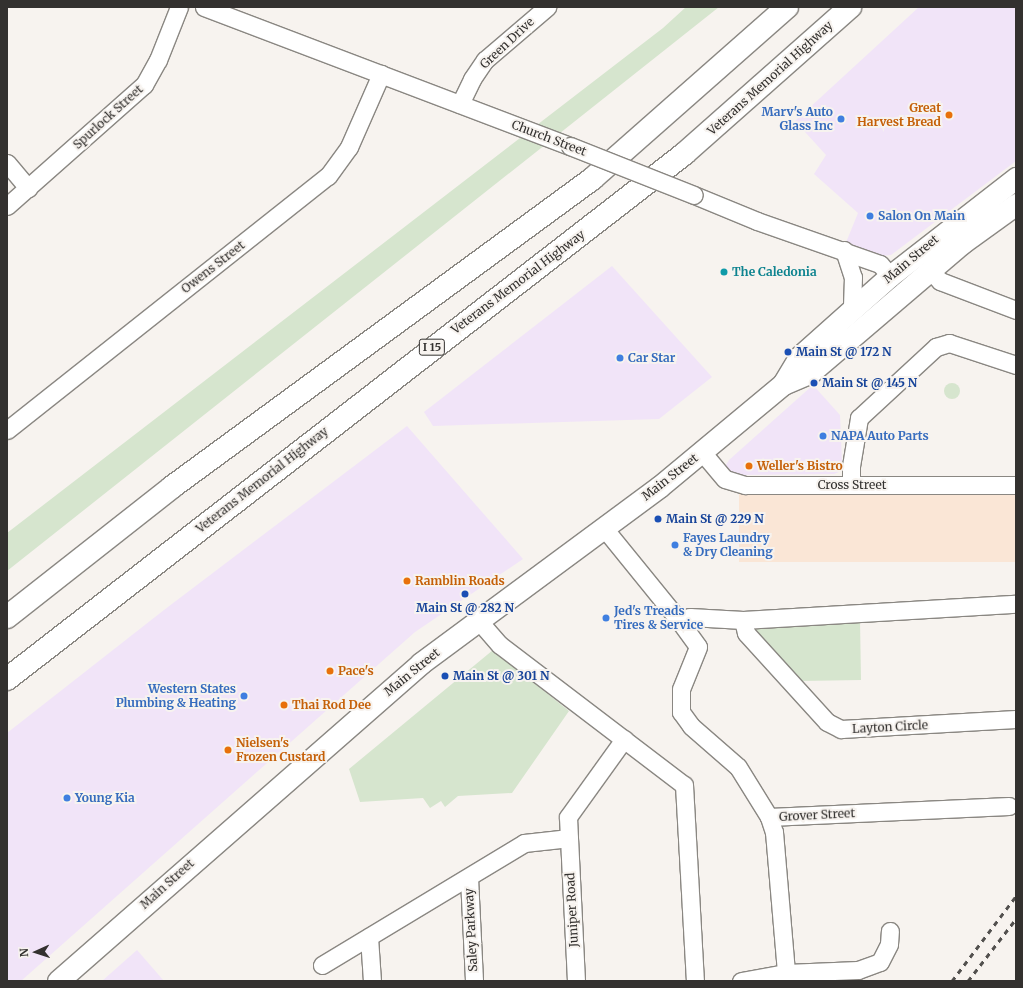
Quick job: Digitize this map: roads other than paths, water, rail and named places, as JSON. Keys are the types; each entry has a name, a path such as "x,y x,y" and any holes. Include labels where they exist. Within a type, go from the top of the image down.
{"highway":[{"path":"7,617 172,487 592,179 787,7"},
{"name":"Veterans Memorial Highway","path":"7,679 684,154 850,7"}],"main road":[{"name":"Main Street","path":"783,384 799,357 890,276 1016,178"},
{"path":"930,270 928,264 930,256 964,231 981,204"},
{"name":"Main Street","path":"58,981 374,703 478,620 604,528 702,452 783,384 811,372 930,270 1016,204"}],"street":[{"name":"Spurlock Street","path":"7,206 144,85 158,60 179,7"},
{"name":"Church Street","path":"204,7 570,146 757,221 844,250 880,264 890,276"},
{"name":"Green Drive","path":"460,104 472,79 485,60 547,7"},
{"name":"Owens Street","path":"7,430 328,176 349,147 381,74"},
{"path":"7,163 28,188"},
{"path":"844,250 853,277 852,310"},
{"path":"930,270 940,281 1016,310"},
{"path":"852,485 851,466 859,418 936,347 949,343 1016,365"},
{"name":"Cross Street","path":"702,452 723,477 739,484 1016,485"},
{"path":"604,528 678,619 690,617 744,620 1016,604"},
{"name":"Grover Street","path":"678,619 698,647 681,689 681,712 691,726 738,767 769,817 1009,806"},
{"path":"478,620 500,645 684,785 695,981"},
{"name":"Layton Circle","path":"744,620 746,633 827,722 841,729 1016,719"},
{"name":"Juniper Road","path":"576,981 568,817 571,810 624,739"},
{"path":"769,817 774,832 786,973"},
{"path":"322,965 469,878 524,842 569,838"},
{"name":"Saley Parkway","path":"469,878 474,981"},
{"path":"741,981 786,973 858,970 880,962 889,944 890,931"},
{"path":"369,937 372,981"}],"railway":[{"path":"952,981 1016,896"},
{"path":"968,981 1016,919"}],"place":[{"name":"Great Harvest Bread","path":"949,115"},
{"name":"Marv's Auto Glass Inc","path":"841,119"},
{"name":"Salon On Main","path":"870,216"},
{"name":"The Caledonia","path":"724,272"},
{"name":"Main St @ 172 N","path":"788,352"},
{"name":"Car Star","path":"620,358"},
{"name":"Main St @ 145 N","path":"814,383"},
{"name":"NAPA Auto Parts","path":"823,436"},
{"name":"Weller's Bistro","path":"749,466"},
{"name":"Main St @ 229 N","path":"658,519"},
{"name":"Fayes Laundry & Dry Cleaning","path":"675,545"},
{"name":"Ramblin Roads","path":"407,581"},
{"name":"Main St @ 282 N","path":"465,594"},
{"name":"Jed's Treads Tires & Service","path":"606,618"},
{"name":"Pace's","path":"330,671"},
{"name":"Main St @ 301 N","path":"445,676"},
{"name":"Western States Plumbing & Heating","path":"244,696"},
{"name":"Thai Rod Dee","path":"284,705"},
{"name":"Nielsen's Frozen Custard","path":"228,750"},
{"name":"Young Kia","path":"67,798"}]}
